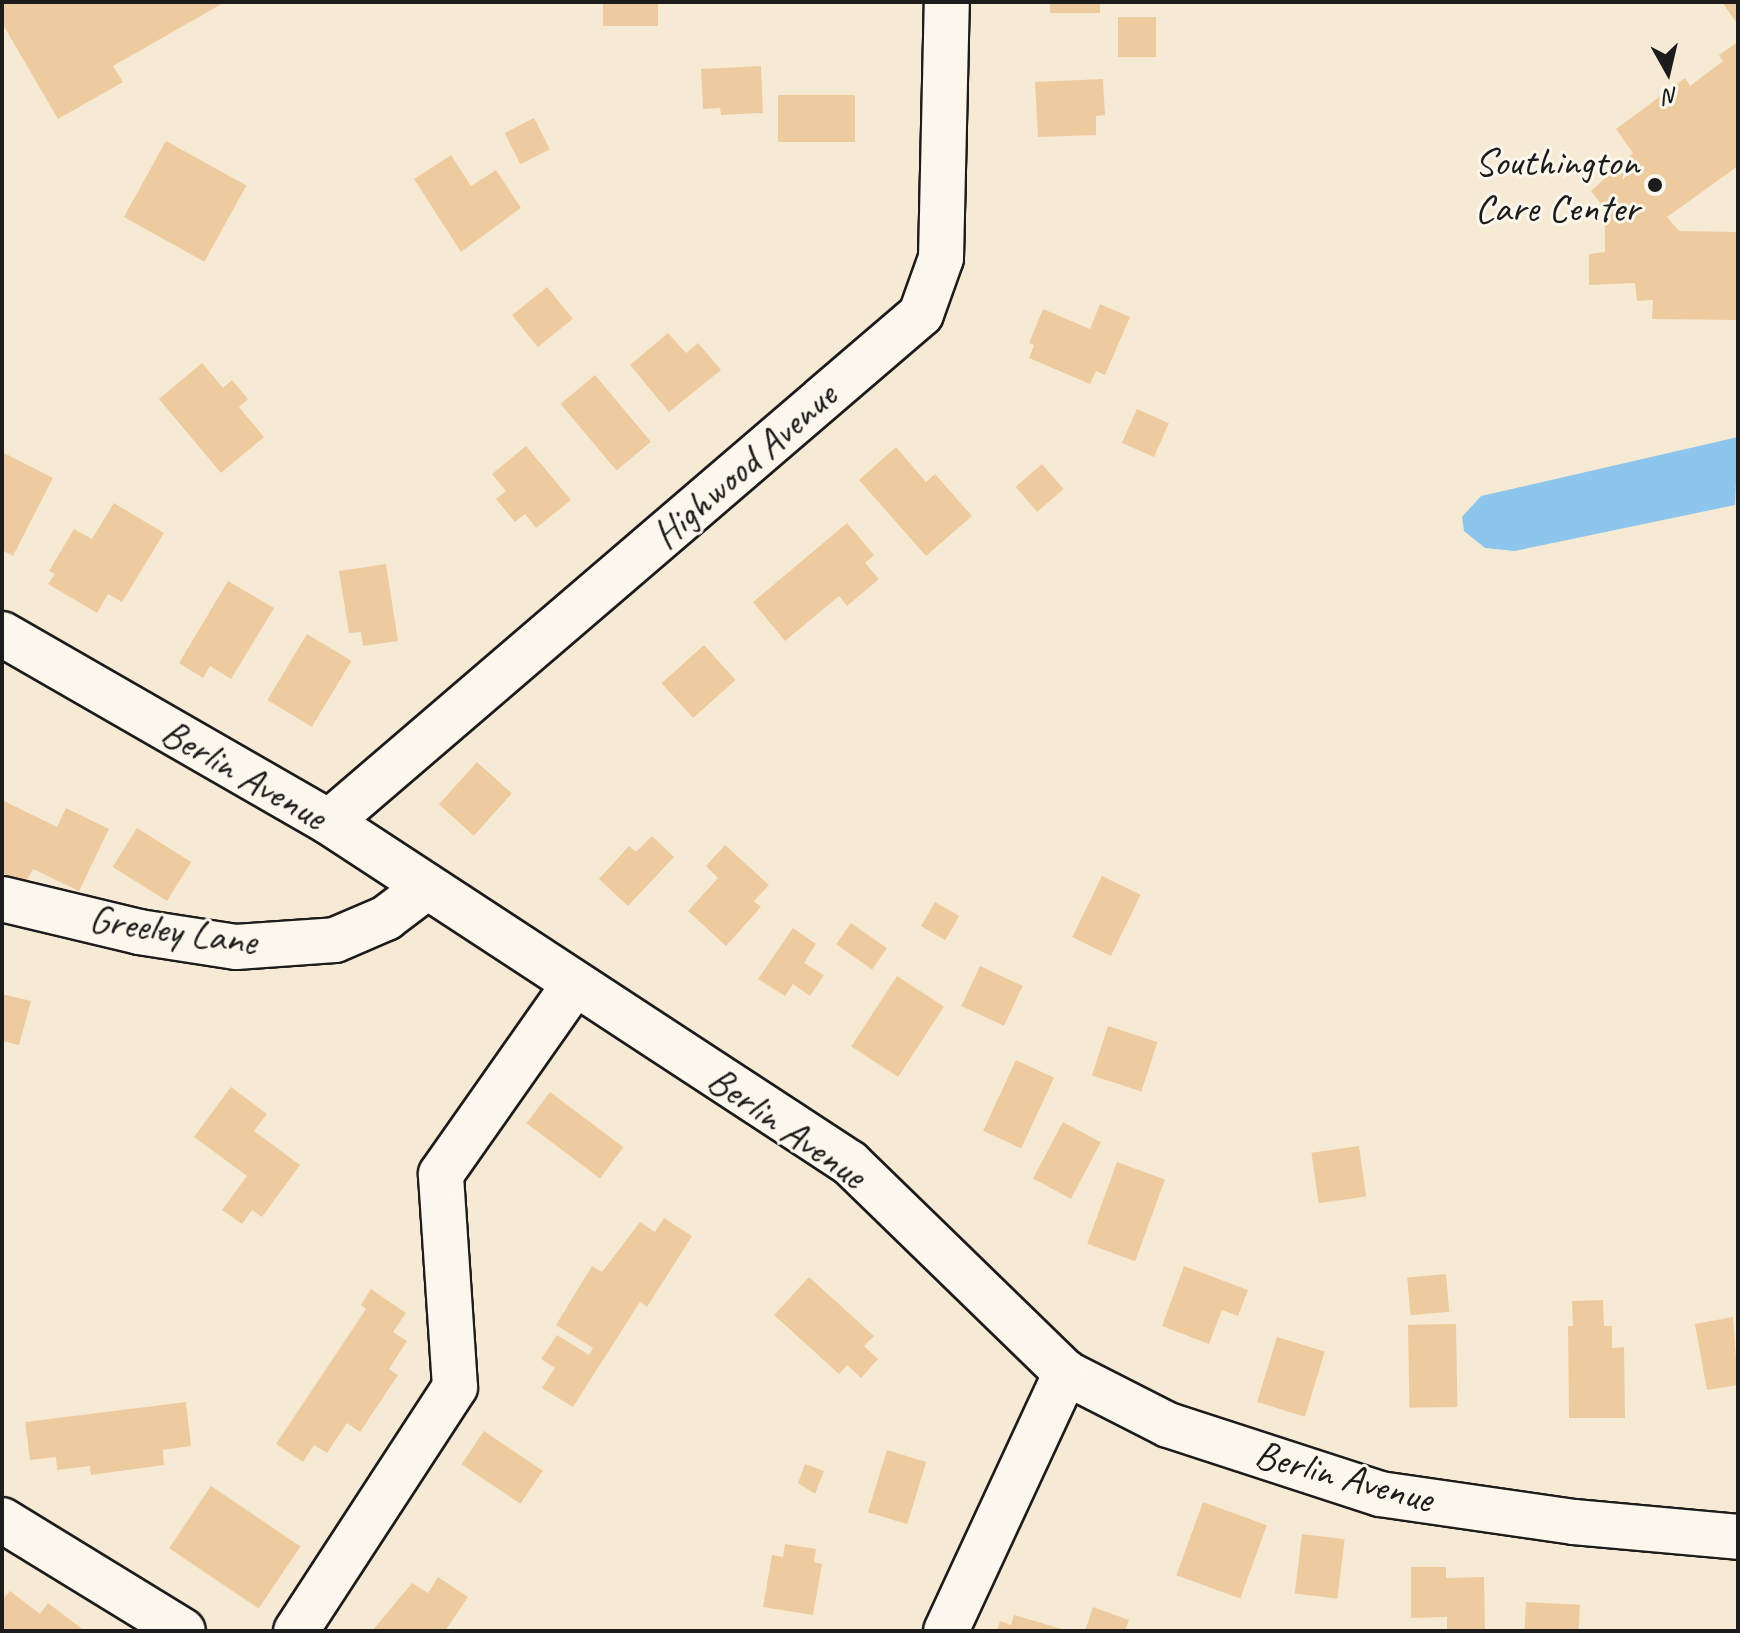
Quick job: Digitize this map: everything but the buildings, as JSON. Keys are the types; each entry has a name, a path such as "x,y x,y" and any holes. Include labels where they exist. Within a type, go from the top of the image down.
{"street":[{"name":"Highwood Avenue","path":"329,822 921,314 941,258 947,2"},
{"name":"Berlin Avenue","path":"2,634 329,822 850,1163 1066,1373 1168,1425 1380,1494 1574,1522 1738,1537"},
{"name":"Greeley Lane","path":"2,899 139,932 236,947 335,940 386,918 427,887"},
{"path":"296,1631 455,1387 441,1174 574,985"},
{"path":"946,1631 1066,1373"},
{"path":"2,1520 183,1631"}],"water":[{"path":"1738,437 1735,505 1515,551 1485,548 1464,531 1462,517 1481,496"}],"place":[{"name":"Southington Care Center","path":"1655,185"}]}
